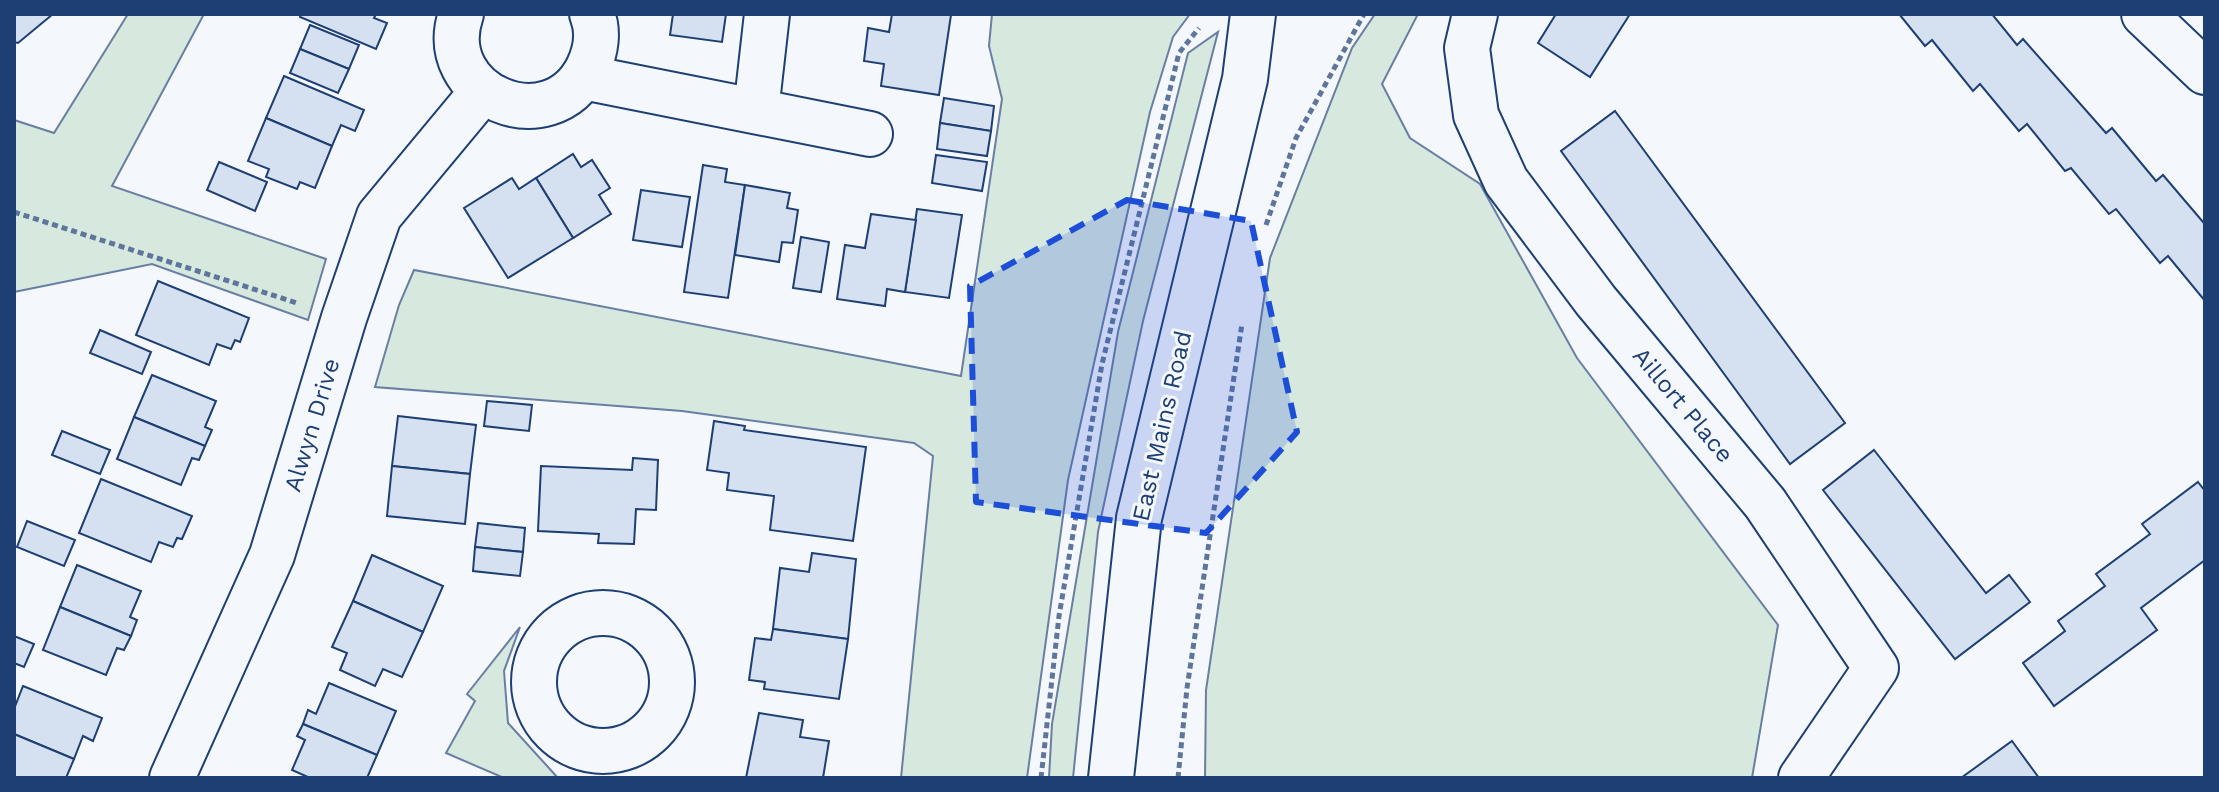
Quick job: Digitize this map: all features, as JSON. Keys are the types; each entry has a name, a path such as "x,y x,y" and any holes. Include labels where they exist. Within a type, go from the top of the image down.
{"street":[{"path":"461,14 455,31 461,65 482,92 508,104 536,106 563,96 583,77 596,39 592,14"},
{"path":"756,111 767,14"},
{"name":"East Mains Road","path":"1111,778 1139,518 1245,79 1253,14"},
{"name":"East Mains Road","path":"1245,79 1275,14"},
{"name":"Aillort Place","path":"1475,14 1467,48 1476,115 1506,181 1596,301 1765,503 1876,668 1801,778"},
{"path":"2144,14 2205,72"},
{"path":"583,77 870,134"},
{"name":"Alwyn Drive","path":"172,778 272,555 344,318 379,216 482,92"}],"path":[{"path":"1261,240 1296,138 1364,14"},
{"path":"1041,778 1059,616 1102,364 1179,53 1203,24"},
{"path":"14,212 344,318"},
{"path":"1178,778 1187,688 1243,316"}],"highlighted area":[{"path":"1127,200 1251,221 1297,432 1206,533 976,502 970,286"}],"shaded area":[{"path":"128,14 204,14 112,186 326,259 308,320 152,264 14,292 14,120 54,133"},
{"path":"992,14 1190,14 1173,37 1150,112 1068,480 1027,778 901,778 933,456 914,443 682,411 375,387 399,305 414,270 961,376 1002,99 989,46"},
{"path":"1375,14 1418,14 1382,84 1410,138 1480,184 1577,358 1778,625 1752,778 1205,778 1206,690 1270,258 1352,48"},
{"path":"1218,32 1143,321 1098,532 1073,778 1049,778 1052,724 1118,332 1188,53"},
{"path":"520,627 504,671 508,723 558,778 504,778 446,753 475,701 467,694"}],"building":[{"path":"14,14 53,14 18,43 14,42"},
{"path":"301,14 376,14 374,18 387,23 376,49 300,17"},
{"path":"673,14 726,14 722,42 670,35"},
{"path":"892,14 951,15 939,95 881,86 884,64 864,61 868,28 889,32"},
{"path":"1556,14 1630,14 1590,77 1538,43"},
{"path":"1899,14 1992,14 2017,45 2023,39 2106,133 2112,128 2156,181 2163,175 2203,222 2205,220 2205,301 2168,256 2160,263 2116,209 2109,214 2071,168 2065,171 2027,124 2019,131 1980,84 1973,91 1932,40 1925,46"},
{"path":"310,25 359,45 349,69 300,49"},
{"path":"300,49 349,69 338,93 290,73"},
{"path":"284,76 364,110 355,131 341,125 332,146 266,118"},
{"path":"944,98 994,106 991,131 940,123"},
{"path":"1615,111 1845,423 1790,464 1561,151"},
{"path":"266,118 332,146 315,188 300,182 297,189 266,177 269,169 248,161"},
{"path":"940,123 991,131 987,156 937,149"},
{"path":"573,154 581,167 592,160 610,188 599,195 611,214 573,238 536,178"},
{"path":"936,155 987,162 982,191 932,183"},
{"path":"219,162 267,182 255,211 207,190"},
{"path":"703,165 727,169 725,182 745,185 728,298 684,292"},
{"path":"512,178 519,189 536,178 573,238 508,278 464,208"},
{"path":"745,185 790,193 787,208 798,210 793,243 782,242 779,262 735,255"},
{"path":"641,190 690,197 682,247 633,240"},
{"path":"917,209 962,215 949,298 905,292"},
{"path":"871,214 916,220 905,292 887,289 885,306 837,299 845,245 865,248"},
{"path":"801,237 829,242 821,292 793,288"},
{"path":"158,281 249,318 240,342 235,340 231,349 217,344 209,365 136,335"},
{"path":"100,330 151,352 142,374 90,353"},
{"path":"152,375 216,401 205,427 212,430 205,446 134,417"},
{"path":"487,401 532,405 529,431 484,426"},
{"path":"398,416 476,425 470,474 392,466"},
{"path":"134,417 205,446 199,460 192,458 181,485 117,459"},
{"path":"714,421 745,426 744,430 866,447 853,541 770,530 774,496 727,490 729,473 707,470"},
{"path":"62,431 110,450 100,474 52,455"},
{"path":"1874,450 1986,593 2009,575 2030,602 1955,659 1823,490"},
{"path":"633,458 658,460 656,510 636,509 634,544 598,543 599,534 538,531 541,466 632,470"},
{"path":"392,466 470,474 465,524 387,516"},
{"path":"101,479 192,516 182,539 177,538 173,547 159,542 151,562 79,533"},
{"path":"2198,482 2205,491 2205,560 2141,608 2157,630 2054,706 2023,663 2065,631 2058,621 2105,586 2096,574 2150,534 2142,524"},
{"path":"27,521 75,540 64,566 17,547"},
{"path":"478,523 525,528 523,552 475,547"},
{"path":"475,547 523,552 520,576 473,571"},
{"path":"812,553 856,559 848,639 773,629 780,568 809,572"},
{"path":"372,555 443,586 423,632 353,601"},
{"path":"77,565 141,591 130,617 137,620 131,636 60,607"},
{"path":"353,601 423,632 402,677 383,669 375,686 340,670 347,653 332,647"},
{"path":"60,607 131,636 124,650 117,648 106,675 43,650"},
{"path":"773,629 848,639 839,699 764,689 765,682 749,680 755,638 771,640"},
{"path":"14,636 34,644 24,667 14,663"},
{"path":"329,683 396,711 377,755 303,724 308,710 316,714"},
{"path":"23,686 102,718 93,741 83,736 74,759 14,734 14,709"},
{"path":"759,713 803,720 800,737 829,741 823,778 746,778"},
{"path":"303,724 377,755 367,778 310,778 292,770 305,740 297,736"},
{"path":"14,734 74,759 66,778 14,778"},
{"path":"2012,741 2039,778 1961,778"}]}
